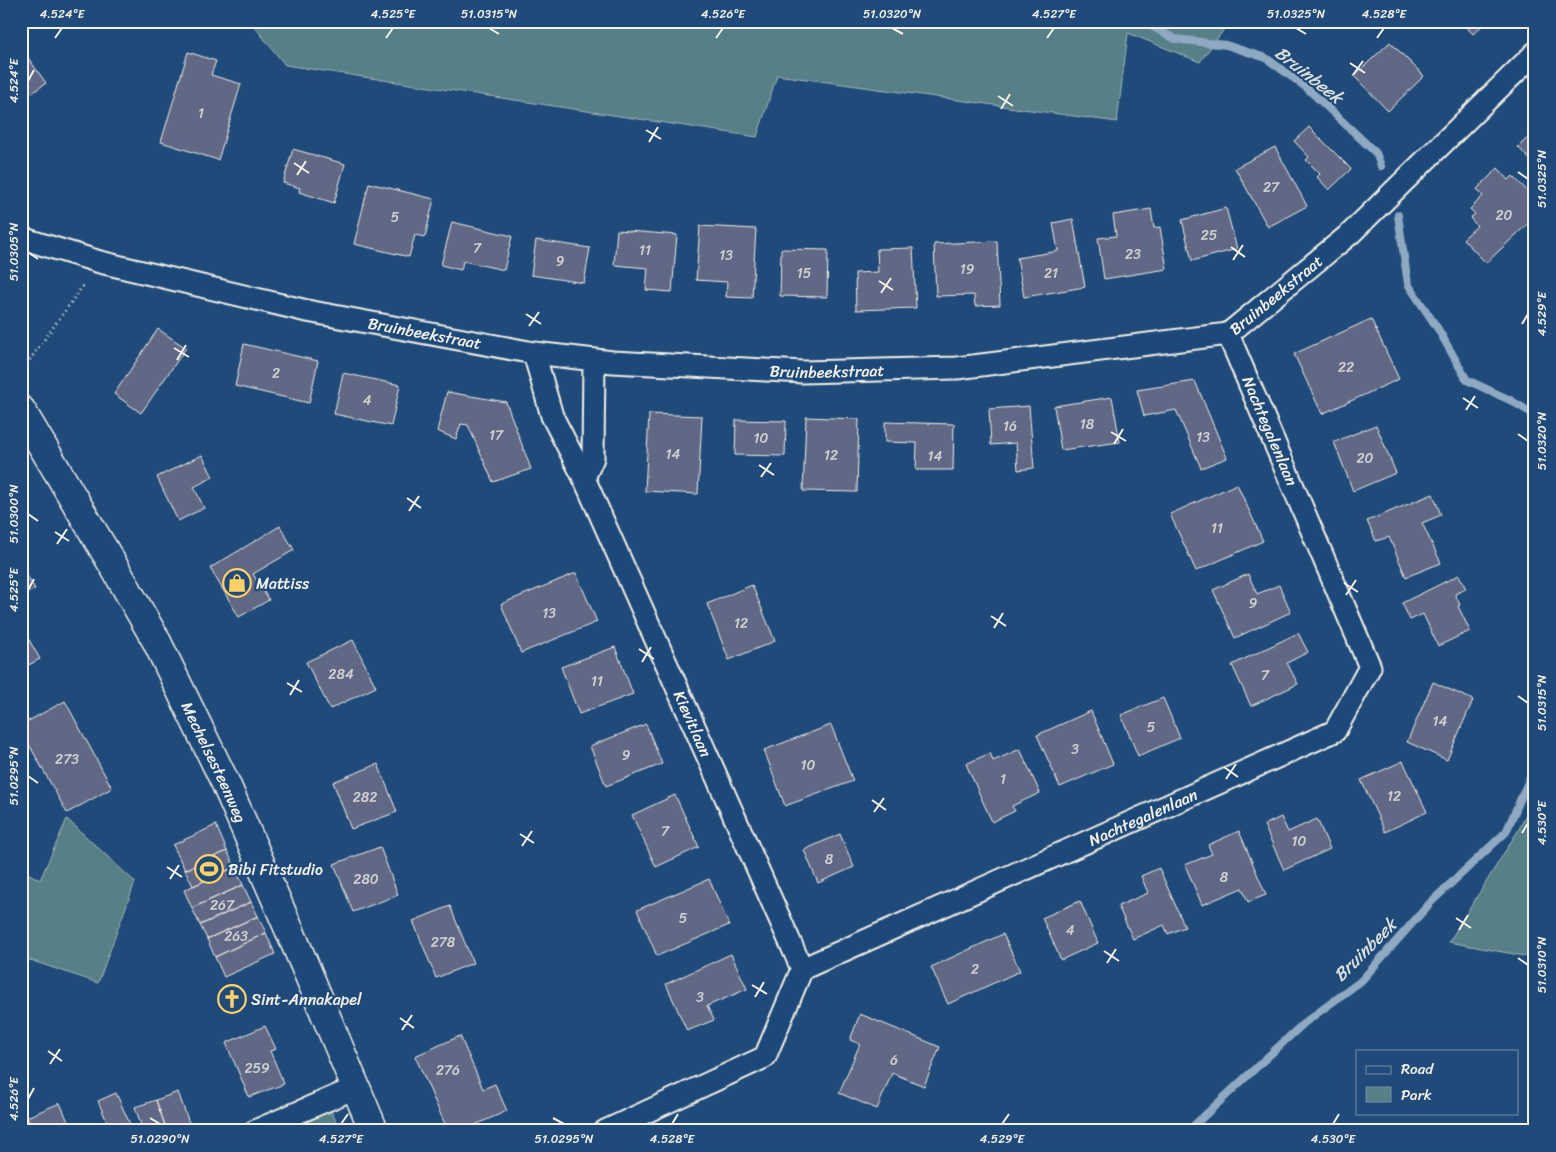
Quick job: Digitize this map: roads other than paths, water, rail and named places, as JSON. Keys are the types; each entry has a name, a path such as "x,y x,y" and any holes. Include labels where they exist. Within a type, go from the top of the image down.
{"street":[{"name":"Bruinbeekstraat","path":"21,238 100,262 307,311 534,353 613,362 803,372 957,368 1228,334 1351,233 1535,53"},
{"name":"Nachtegalenlaan","path":"802,969 1335,731 1370,667 1228,334"},
{"name":"Kievitlaan","path":"534,353 552,416 584,478 802,969"},
{"path":"584,478 593,458 594,360"},
{"name":"Mechelsesteenweg","path":"21,410 156,640 228,791 305,966 374,1131"},
{"path":"605,1131 765,1057 802,969"},
{"path":"254,1131 355,1088"}],"waterway":[{"name":"Bruinbeek","path":"1142,21 1175,39 1226,45 1266,58 1307,88 1376,153 1381,166"},
{"name":"Bruinbeek","path":"1398,215 1408,284 1438,329 1467,380 1510,400 1535,415"},
{"name":"Bruinbeek","path":"1188,1131 1304,1023 1361,981 1431,902 1506,832 1535,766"}],"place":[{"name":"Mattiss","path":"237,583"},
{"name":"Bibi Fitstudio","path":"209,869"},
{"name":"Sint-Annakapel","path":"232,999"}]}
